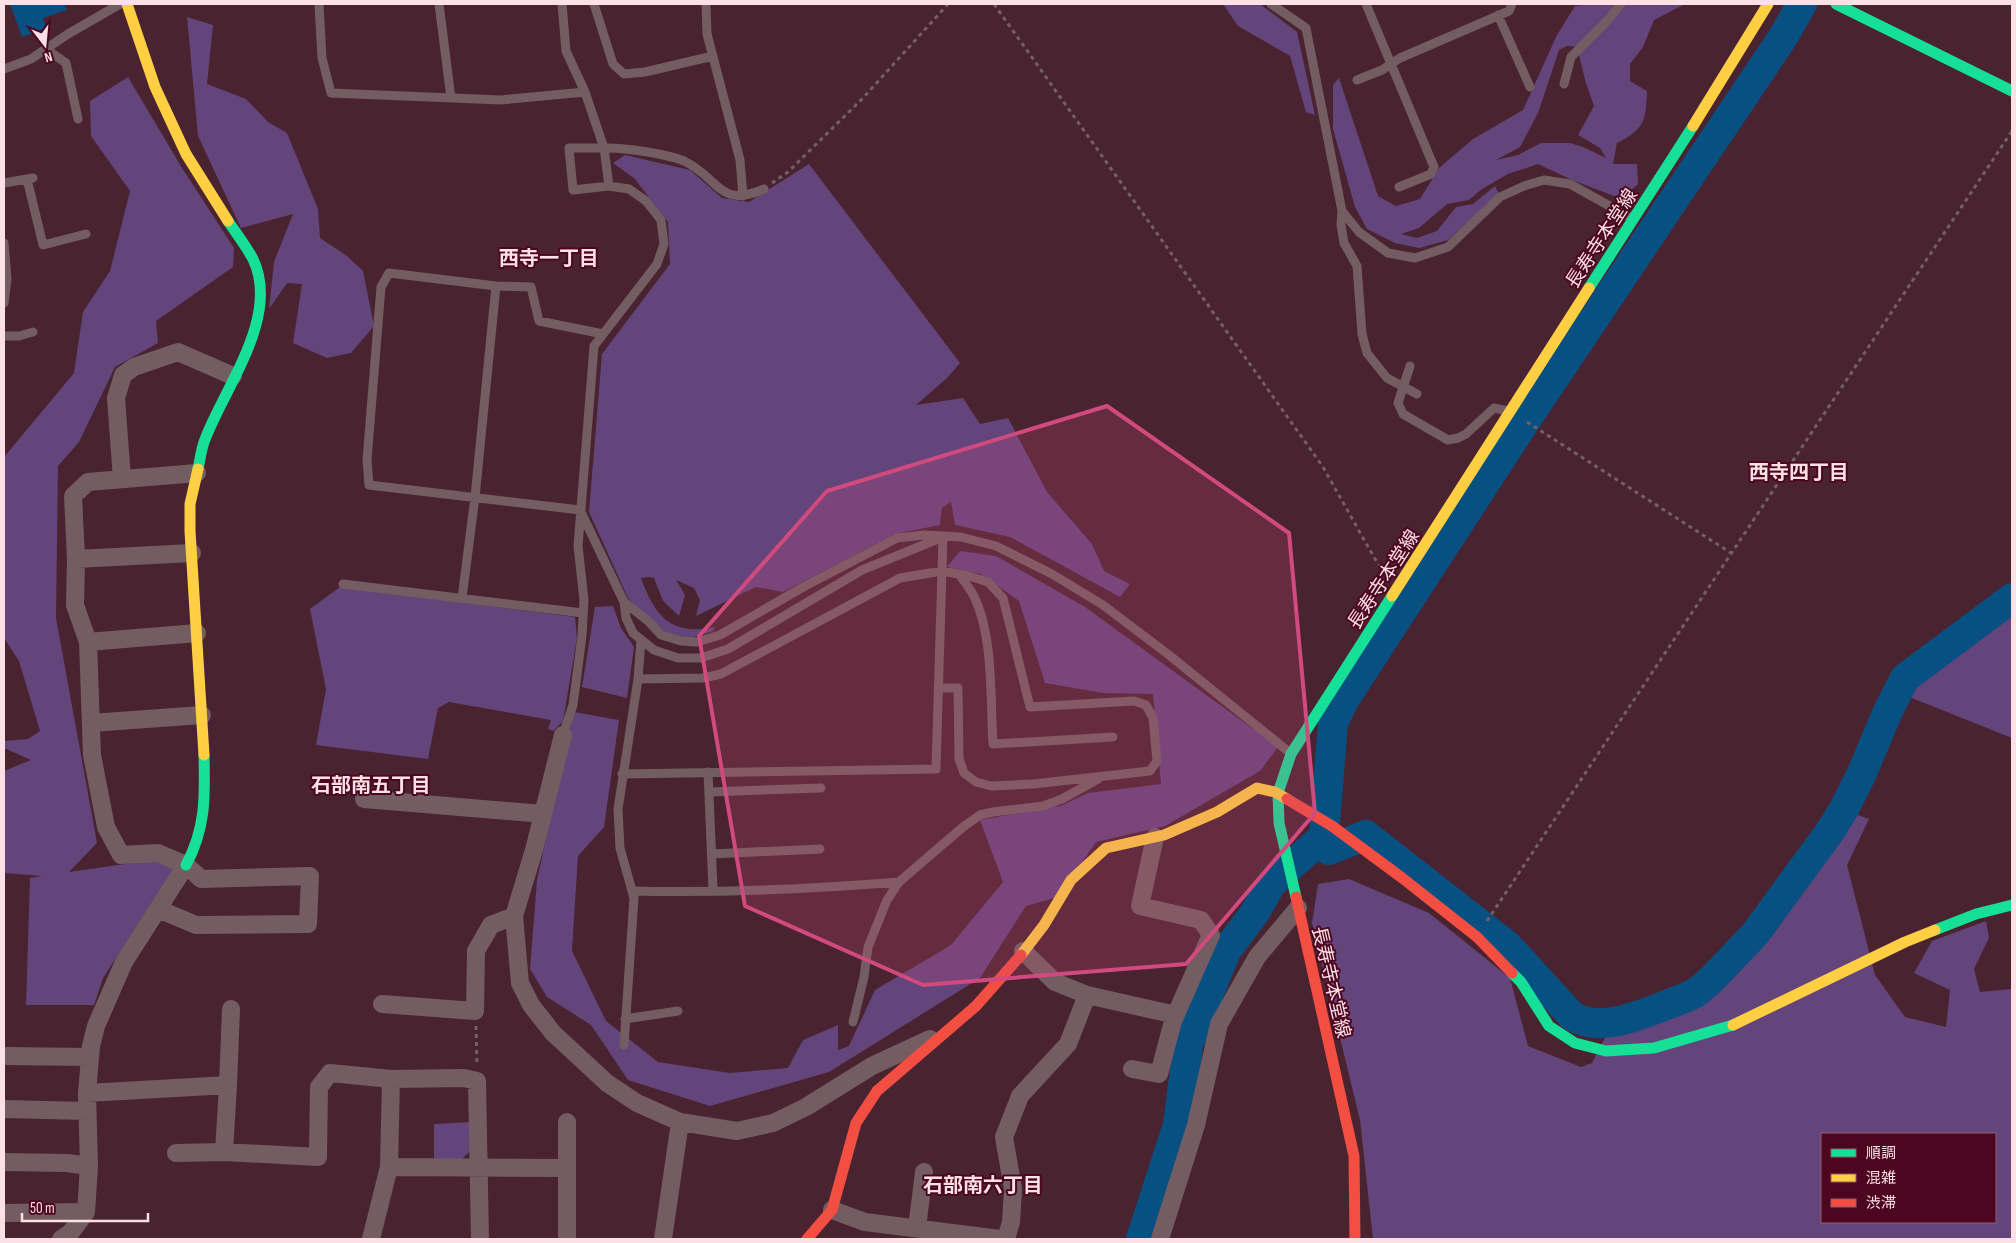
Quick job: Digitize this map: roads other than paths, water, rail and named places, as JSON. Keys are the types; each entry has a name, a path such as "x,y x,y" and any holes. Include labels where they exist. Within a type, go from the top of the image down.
{"street":[{"path":"61,1239 71,1232 86,1212 89,1166 87,1093 90,1057 96,1026 124,962 186,865 196,846 202,824 206,795 190,504 204,444 253,335 259,315 258,277 253,260 186,154 155,87 127,4"},
{"name":"長寿寺本堂線","path":"1355,1239 1354,1156 1286,857 1279,823 1278,793 1292,754 1734,62 1768,4"},
{"path":"1836,4 2012,92"},
{"path":"122,479 116,398 122,375 134,367 178,352 233,376"},
{"path":"158,909 196,924 308,924 310,876 201,879 186,865 158,853 121,855 106,827 92,755 88,642 75,605 76,559 72,496 88,482 196,473"},
{"path":"76,559 192,553"},
{"path":"88,642 197,633"},
{"path":"91,723 202,715"},
{"path":"563,735 534,850 514,916 520,983 553,1034 607,1083 637,1103 680,1122 737,1132 772,1123 806,1107 872,1066 950,1029"},
{"path":"807,1239 820,1231 832,1210 856,1123 877,1091 976,1006 1024,951 1044,924 1071,880 1106,848 1164,835 1217,812 1252,790 1262,787 1278,793 1335,827 1477,937 1521,982 1549,1026 1575,1043 1606,1051 1654,1048 1726,1028 1905,942 1976,914 2005,906 2012,906"},
{"path":"364,799 543,814"},
{"path":"1132,1069 1159,1074 1176,1015 1212,935 1200,920 1140,906 1155,837"},
{"path":"1160,1239 1196,1126 1219,1024 1257,957 1298,908"},
{"path":"382,1004 475,1011 476,951 491,925 514,916"},
{"path":"1024,951 1056,982 1087,995 1176,1015"},
{"path":"1006,1239 1011,1222 1013,1189 1004,1137 1020,1096 1068,1044 1087,995"},
{"path":"224,1152 231,1009"},
{"path":"4,1056 90,1057"},
{"path":"176,1153 224,1152 318,1157 319,1087 330,1073 391,1079 464,1078 477,1081 480,1239"},
{"path":"371,1239 389,1167 391,1079"},
{"path":"87,1093 228,1086"},
{"path":"4,1109 87,1111"},
{"path":"567,1122 568,1239"},
{"path":"663,1239 680,1122"},
{"path":"4,1162 67,1162 89,1166"},
{"path":"389,1167 567,1168"},
{"path":"916,1228 924,1172"},
{"path":"832,1210 865,1222 1000,1239"},
{"path":"4,1213 86,1212"}],"lane":[{"path":"4,69 31,59 68,34 120,4"},
{"path":"319,4 322,58 330,93 501,100 586,92"},
{"path":"439,4 451,98"},
{"path":"562,4 566,51 586,92 604,148 609,186"},
{"path":"594,4 613,64 624,74 645,72 713,56"},
{"path":"706,4 707,34 740,160 743,196"},
{"path":"1271,4 1306,28 1342,211 1341,225 1344,243 1357,266 1362,334 1366,353 1387,378 1417,394"},
{"path":"1366,4 1434,167 1431,174 1399,187"},
{"path":"1357,80 1400,58 1509,11 1512,4"},
{"path":"1564,84 1571,57 1608,20 1621,4"},
{"path":"1498,16 1530,87"},
{"path":"46,49 66,63 78,119"},
{"path":"563,735 573,705 583,613 584,600 578,546 594,346 657,264 664,244 660,220 646,201 629,189 609,186 573,190 569,148 640,151 683,161 700,170 721,189 734,196 749,195 764,189"},
{"path":"4,183 30,179 43,245 86,234"},
{"path":"1342,211 1358,232 1388,253 1415,258 1448,247 1500,197 1524,186 1544,180 1570,184 1633,219"},
{"path":"4,243 7,279 4,303"},
{"path":"580,510 370,485 367,460 381,288 389,273 496,286 531,287 539,321 603,334"},
{"path":"462,598 475,497 496,286"},
{"path":"4,335 18,336 33,332"},
{"path":"1410,366 1398,403 1403,414 1448,440 1466,434 1494,408 1511,411"},
{"path":"580,510 624,602 626,618 633,633 654,650 678,658 702,658 728,649 862,570 944,537"},
{"path":"624,602 648,621 661,636 681,641 697,642 720,635 805,586 897,538 924,535 962,537 996,546 1052,574 1103,606 1161,649 1292,754"},
{"path":"622,774 936,769 944,537"},
{"path":"638,679 703,678 721,674 900,578 942,571 988,582 1004,598 1030,707 1134,700 1146,705 1153,718 1157,761 1150,771 1100,777 991,786 976,782 964,773 959,759 958,688 938,688"},
{"path":"959,574 974,597 982,622 988,652 993,744 1112,737"},
{"path":"342,584 583,613"},
{"path":"624,1045 634,898 620,848 618,809 638,679 641,640"},
{"path":"708,772 713,890"},
{"path":"853,1022 864,977 868,947 887,900 899,882 963,827 980,816 993,812 1042,806 1062,799 1100,777"},
{"path":"709,792 821,788"},
{"path":"712,854 820,849"},
{"path":"632,891 713,890 899,882"},
{"path":"625,1019 678,1011"}],"water":[{"path":"10,4 64,4 67,10 43,18 46,28 22,37"}],"waterway":[{"path":"1141,1239 1178,1125 1188,1045 1226,951 1254,914 1271,884 1324,836 1333,723 1344,700 1526,420 1783,37 1802,4"},
{"path":"1329,850 1366,835 1508,946 1572,1016 1585,1021 1599,1023 1629,1019 1644,1014 1697,992 1755,934 1831,830 1845,807 1905,678 2012,598"}],"district":[{"name":"西寺一丁目","path":"549,258"},
{"name":"西寺四丁目","path":"1799,472"},
{"name":"石部南五丁目","path":"371,785"},
{"name":"石部南六丁目","path":"983,1185"}]}
